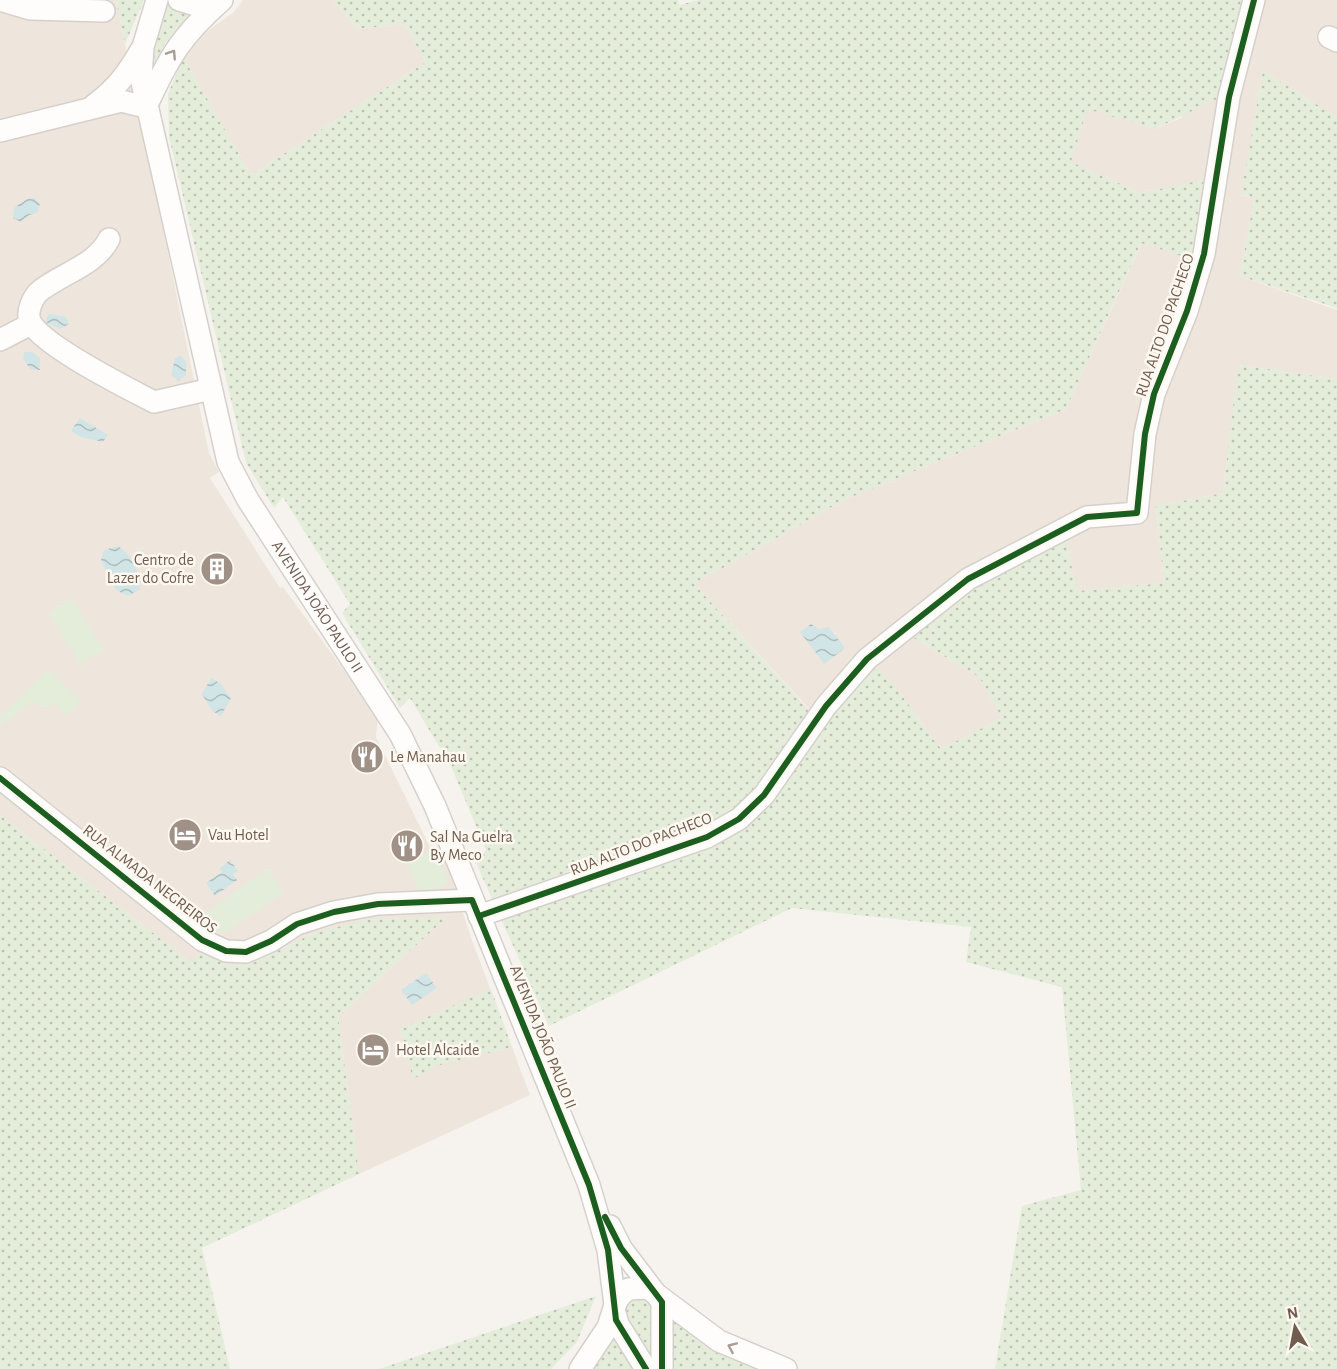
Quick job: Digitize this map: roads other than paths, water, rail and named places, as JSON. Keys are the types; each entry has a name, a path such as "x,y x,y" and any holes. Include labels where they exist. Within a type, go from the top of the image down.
{"street":[{"path":"0,0 30,9 104,11"},
{"path":"85,111 107,96 126,76 143,47 157,0"},
{"path":"179,0 199,6 221,0"},
{"path":"1,129 121,101 147,107 165,65 184,35 221,0"},
{"name":"RUA ALTO DO PACHECO","path":"475,908 707,837 739,819 764,795 826,706 867,659 920,615 968,579 1087,518 1137,513 1145,434 1154,394 1180,330 1204,254 1229,97 1254,0"},
{"name":"AVENIDA JOÃO PAULO II","path":"143,47 141,78 228,462 243,491 400,734 435,806 589,1185"},
{"path":"109,239 103,252 39,291 29,312 31,324 47,339 98,372 154,402 210,389"},
{"path":"0,340 31,324"},
{"name":"RUA ALMADA NEGREIROS","path":"0,778 202,940 226,951 246,952 271,941 297,924 334,912 378,904 475,908"},
{"path":"589,1185 621,1248 656,1293 664,1308 662,1369"},
{"path":"589,1185 608,1250 618,1324 646,1369"},
{"path":"580,1369 599,1344 623,1292 632,1287 643,1287 656,1293 719,1341 786,1369"}],"water":[{"path":"35,198 40,204 37,213 29,215 21,222 13,218 14,208 27,199"},
{"path":"49,314 66,317 69,324 60,329 45,322"},
{"path":"25,352 32,352 40,358 40,370 30,369 23,358"},
{"path":"181,356 186,362 186,375 179,381 171,375 175,358"},
{"path":"80,418 108,435 103,442 81,437 71,431"},
{"path":"118,546 131,559 139,578 139,590 128,596 116,590 101,560 104,550"},
{"path":"811,624 819,629 829,627 845,648 824,664 800,632"},
{"path":"211,678 221,684 231,698 221,716 212,711 202,694"},
{"path":"230,860 238,871 233,874 237,880 215,896 206,883 222,872 220,868"},
{"path":"426,973 437,988 412,1005 401,990"}],"place":[{"name":"Centro de Lazer do Cofre","path":"217,569"},
{"name":"Le Manahau","path":"367,757"},
{"name":"Vau Hotel","path":"185,835"},
{"name":"Sal Na Guelra By Meco","path":"407,846"},
{"name":"Hotel Alcaide","path":"373,1050"}]}
